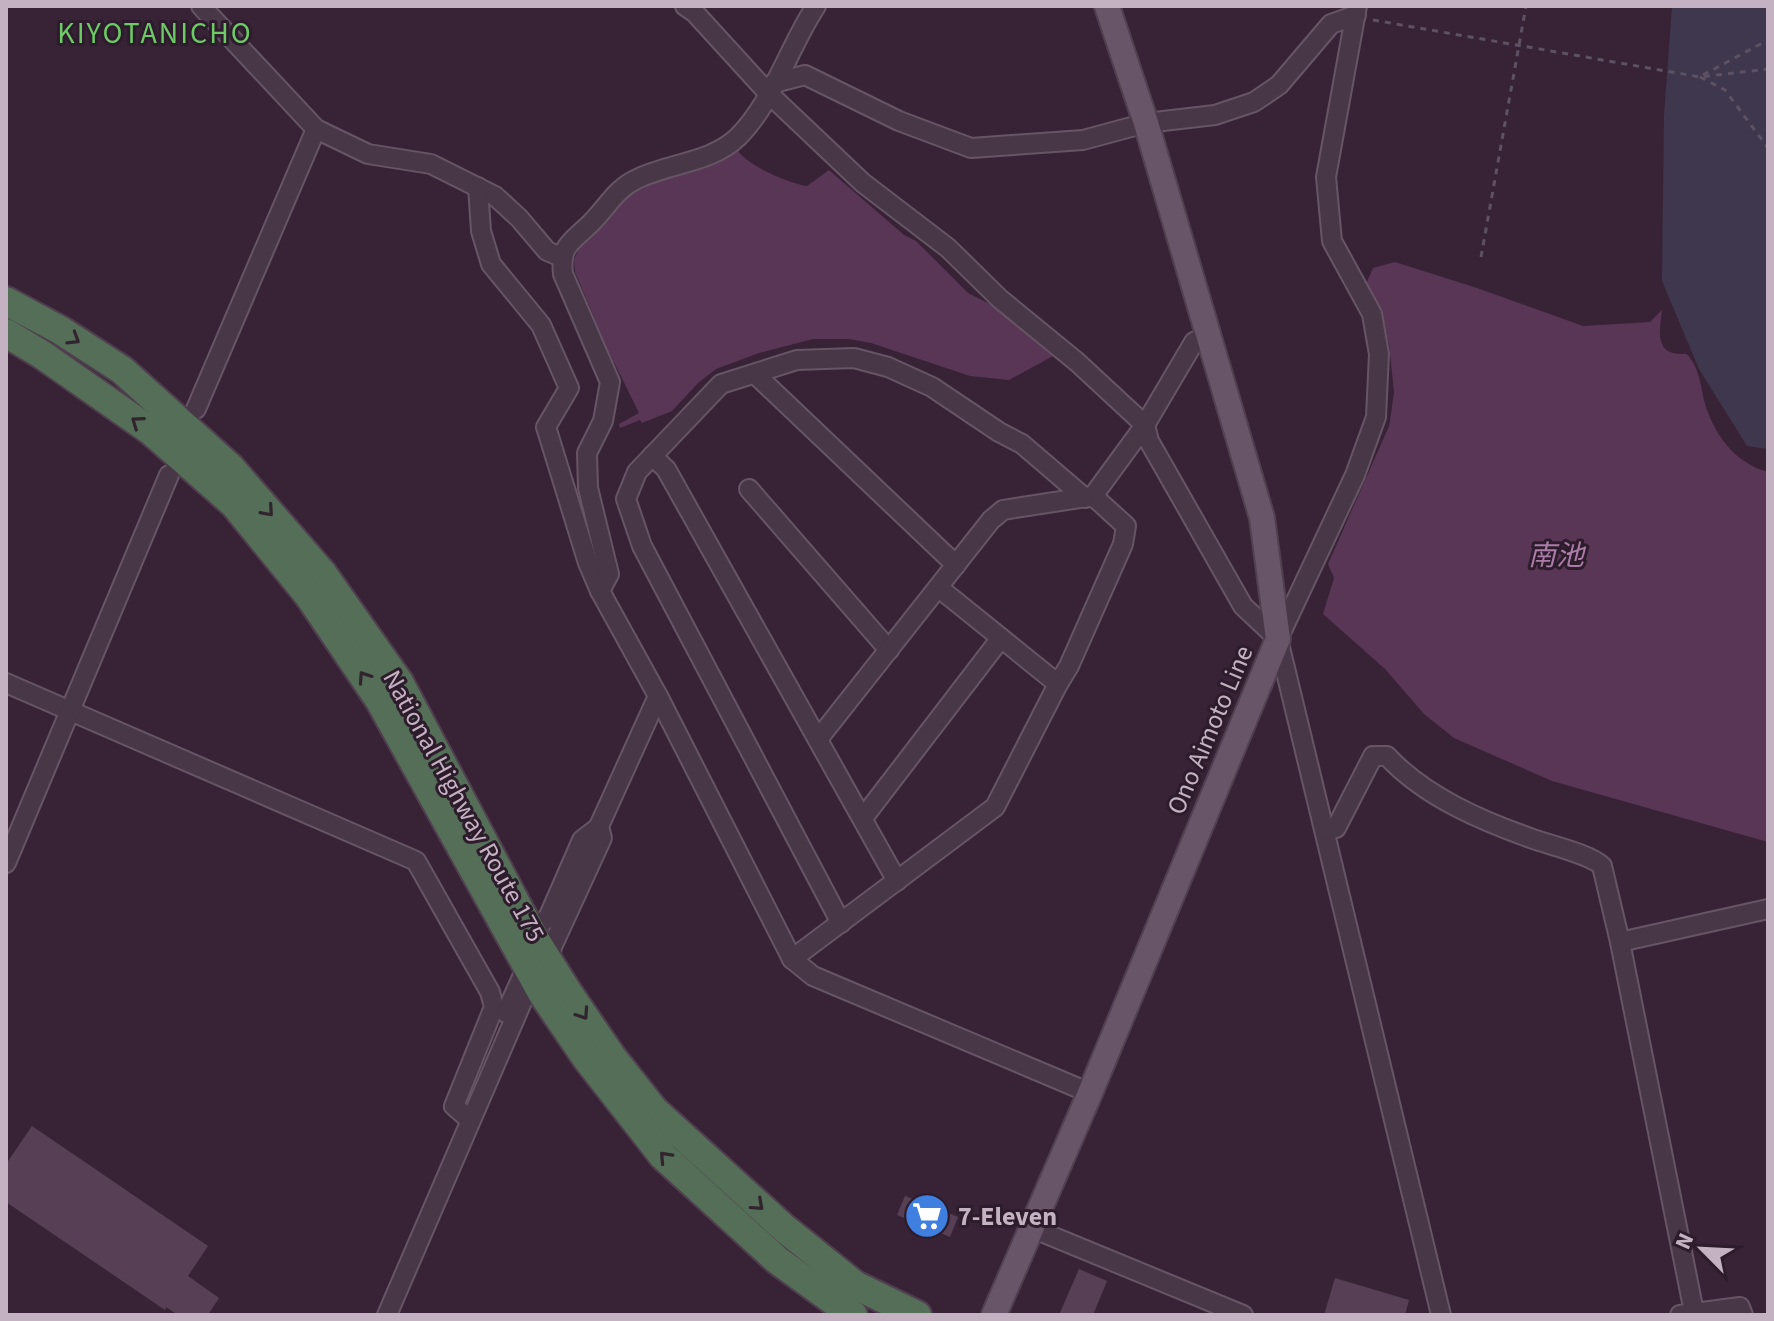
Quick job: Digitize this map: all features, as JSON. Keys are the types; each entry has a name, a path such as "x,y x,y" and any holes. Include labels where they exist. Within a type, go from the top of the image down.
{"highway":[{"name":"National Highway Route 175","path":"6,301 60,330 122,370 309,596 380,701 538,964 654,1110 784,1228 855,1285 917,1315"},
{"name":"National Highway Route 175","path":"6,333 182,442 231,468 323,574 399,682 542,929 532,998 587,1059 663,1156 777,1260 853,1315"}],"main road":[{"name":"Ono Aimoto Line","path":"994,1315 1090,1093 1278,639 1262,518 1146,123 1107,6"}],"street":[{"path":"201,6 316,129 368,154 431,164 478,187 495,196 547,251 561,257"},
{"path":"685,6 771,88 863,183 948,248 1000,299 1077,362 1145,425 1149,441 1243,606 1278,639 1441,1315"},
{"path":"600,591 609,574 588,488 587,453 603,421 610,382 563,274 561,257 565,248 593,221 616,192 638,178 705,156 737,138 771,88 816,6"},
{"path":"771,88 805,75 899,121 971,148 1083,140 1146,123 1215,115 1254,102 1279,85 1331,24 1356,11"},
{"path":"1278,639 1355,475 1376,417 1379,354 1372,314 1332,241 1326,177 1356,11"},
{"path":"6,863 128,572 136,576 223,324 231,327 316,129"},
{"path":"478,187 481,231 491,264 541,325 569,388 546,427 588,563 792,959 813,976 1090,1093"},
{"path":"819,738 991,520 1003,510 1089,497 1145,425 1194,342 1209,335"},
{"path":"792,959 841,923 995,807 1069,666 1117,557 1126,526 1022,444 932,387 888,367 854,358 797,360 721,384 637,472 626,499 642,546 841,923"},
{"path":"755,374 956,565"},
{"path":"652,456 666,469 897,881"},
{"path":"749,489 889,650"},
{"path":"939,588 1058,684"},
{"path":"863,818 1001,638"},
{"path":"6,683 416,861 490,992 494,1007 454,1106 470,1120"},
{"path":"542,929 582,840 599,827 658,696"},
{"path":"1326,831 1336,828 1373,756 1387,756 1423,788 1501,828 1595,858 1602,866 1620,942 1687,1314 1740,1307 1743,1315"},
{"path":"387,1315 470,1120 469,1096 538,964 552,947 602,838 599,827"},
{"path":"1620,942 1768,909"},
{"path":"470,1120 480,1115 532,998"},
{"path":"1032,1228 1243,1315"}],"path":[{"path":"1481,257 1526,6"},
{"path":"1356,11 1700,77 1725,90 1768,148"},
{"path":"1700,77 1768,40"},
{"path":"1700,77 1768,69"}],"shaded area":[{"path":"1672,6 1768,6 1768,449 1747,446 1699,369 1662,281 1664,115"}],"water":[{"path":"738,151 770,173 807,186 829,170 904,235 916,241 968,293 990,304 1055,355 1009,380 970,376 871,343 849,339 813,339 759,353 716,369 672,411 620,428 619,424 639,413 575,272 574,260 579,248 620,200 644,182"},
{"name":"南池","path":"1395,262 1583,326 1650,322 1662,310 1662,345 1672,353 1687,354 1693,362 1708,412 1719,435 1745,462 1768,472 1768,842 1552,781 1454,738 1424,714 1385,669 1323,614 1334,578 1328,564 1389,426 1394,392 1389,344 1383,319 1366,284 1373,268"}],"building":[{"path":"32,1126 208,1246 188,1276 219,1298 208,1315 178,1315 166,1307 165,1310 6,1202 6,1164"},
{"name":"7-Eleven","path":"905,1196 958,1217 950,1237 897,1215"},
{"path":"1079,1269 1107,1281 1093,1315 1059,1315"},
{"path":"1335,1278 1409,1300 1405,1315 1324,1315"}],"place":[{"name":"7-Eleven","path":"927,1216"}],"district":[{"name":"KIYOTANICHO","path":"155,33"}]}
